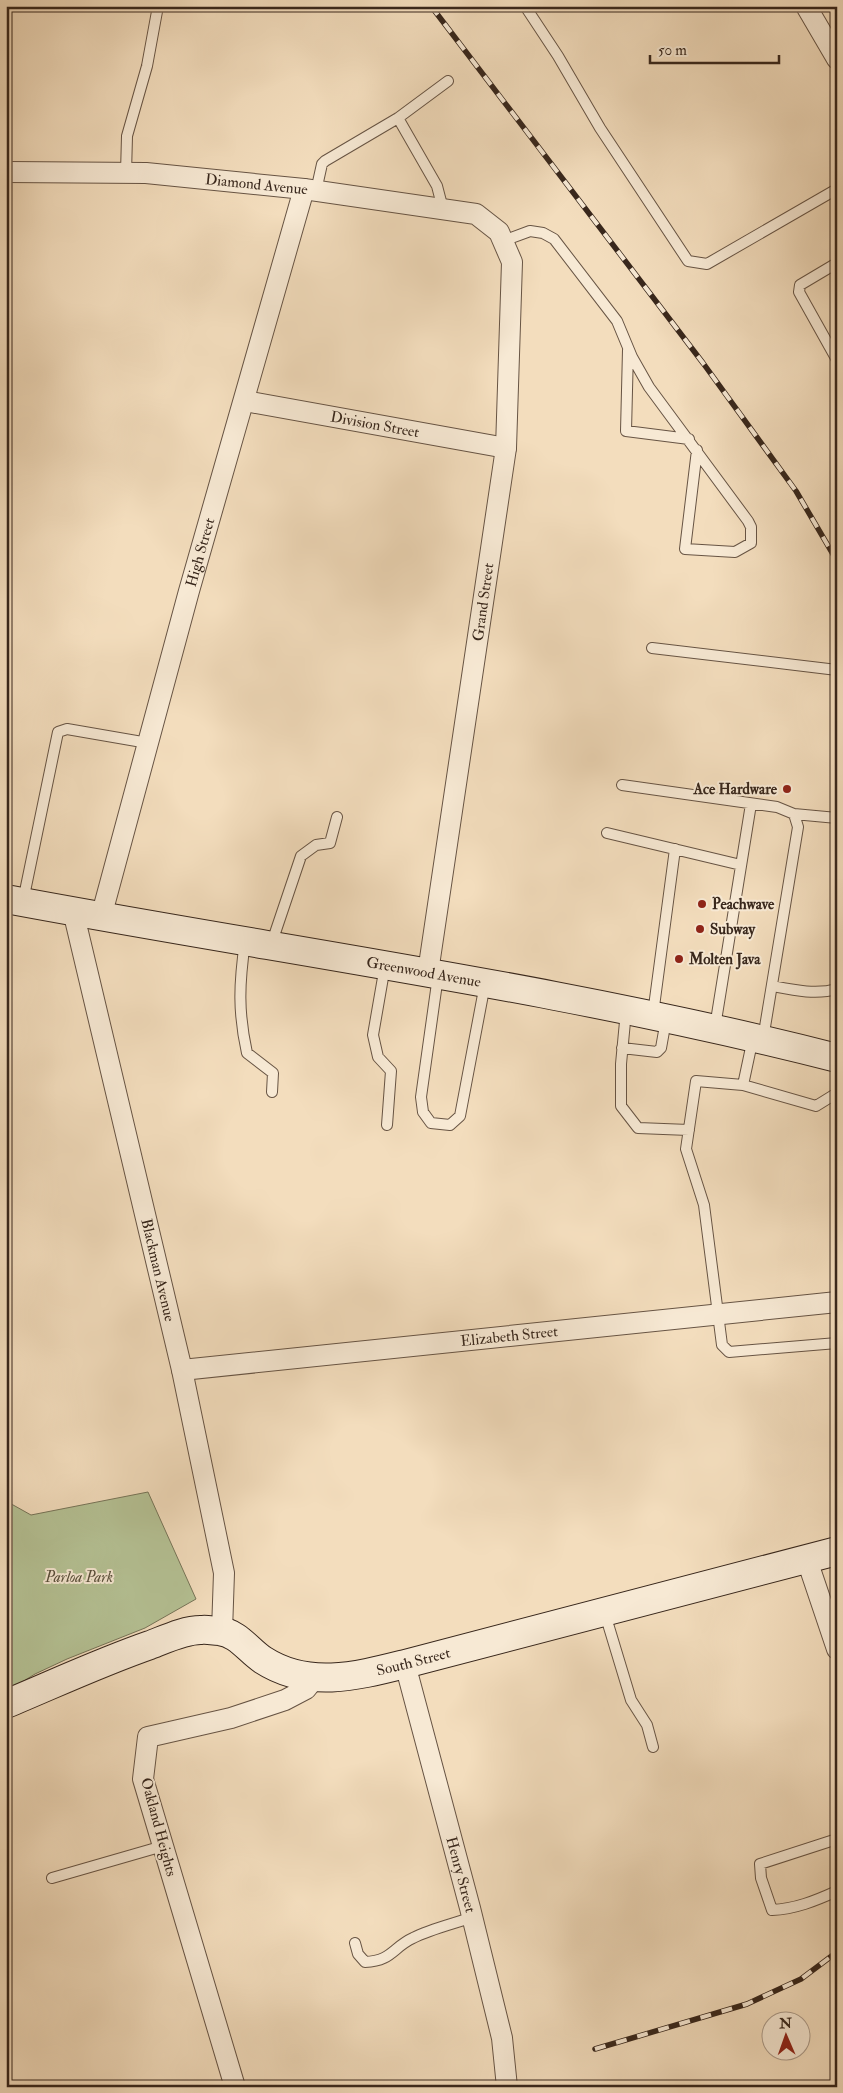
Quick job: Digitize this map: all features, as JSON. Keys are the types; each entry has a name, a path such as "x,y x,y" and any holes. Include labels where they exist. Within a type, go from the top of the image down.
{"street":[{"path":"806,6 837,59"},
{"name":"Diamond Avenue","path":"6,172 126,172 310,190 476,214 501,236"},
{"name":"High Street","path":"101,917 189,591 310,190"},
{"name":"Grand Street","path":"433,973 506,448 512,262 501,236"},
{"name":"Division Street","path":"245,401 506,448"},
{"name":"Greenwood Avenue","path":"14,900 101,917 486,983 758,1038 837,1058"},
{"name":"Blackman Avenue","path":"73,911 182,1370 224,1573 222,1631"},
{"name":"Elizabeth Street","path":"182,1370 837,1302"},
{"name":"South Street","path":"6,1704 124,1654 176,1635 200,1630 222,1631 238,1639 272,1666 314,1679 359,1676 837,1552"},
{"path":"807,1560 837,1649"},
{"name":"Henry Street","path":"405,1664 502,2038 508,2087"},
{"name":"Oakland Heights","path":"235,2087 143,1779 148,1737 230,1718 285,1700 306,1689 314,1679"}],"lane":[{"path":"126,172 127,136 147,66 158,6"},
{"path":"525,6 600,128 688,261 707,264 837,189"},
{"path":"310,190 325,161 398,118 448,81"},
{"path":"398,118 438,186 443,209"},
{"path":"501,236 530,231 550,236 617,321 628,348 649,387 689,439 742,510 751,527 751,542 735,552 685,549 697,450"},
{"path":"837,263 800,285 799,292 837,360"},
{"path":"628,348 626,431 689,439"},
{"path":"652,648 837,670"},
{"path":"14,900 58,732 68,729 148,743"},
{"path":"622,785 777,807 794,814 837,818"},
{"path":"715,1029 751,804"},
{"path":"743,1085 772,986 798,827 794,814"},
{"path":"272,1092 273,1073 247,1053 240,1020 241,972 258,944 301,856 316,845 330,843 337,817"},
{"path":"607,833 742,864"},
{"path":"675,849 648,1015 622,1048 621,1106 638,1128 689,1130"},
{"path":"385,965 373,1035 378,1057 391,1071 387,1125"},
{"path":"433,973 421,1097 424,1112 430,1123 439,1126 450,1125 460,1116 486,983"},
{"path":"772,986 826,992 837,989"},
{"path":"622,1048 658,1052 661,1048 648,1015"},
{"path":"837,1092 816,1106 743,1085 696,1081 686,1149 704,1205 722,1345 729,1352 837,1343"},
{"path":"605,1613 631,1700 647,1725 654,1747"},
{"path":"837,1839 760,1864 761,1878 772,1910 787,1909 837,1891"},
{"path":"52,1878 163,1846"},
{"path":"355,1943 358,1954 365,1962 379,1961 396,1952 412,1938 472,1918"}],"green space":[{"name":"Parloa Park","path":"148,1492 196,1599 145,1628 67,1659 35,1674 6,1692 6,1501 31,1515"}],"railway":[{"path":"431,6 703,363 796,491 837,561"},
{"path":"595,2049 747,2004 801,1979 837,1952"}],"place":[{"name":"Ace Hardware","path":"787,789"},
{"name":"Peachwave","path":"702,904"},
{"name":"Subway","path":"700,929"},
{"name":"Molten Java","path":"679,959"}]}
